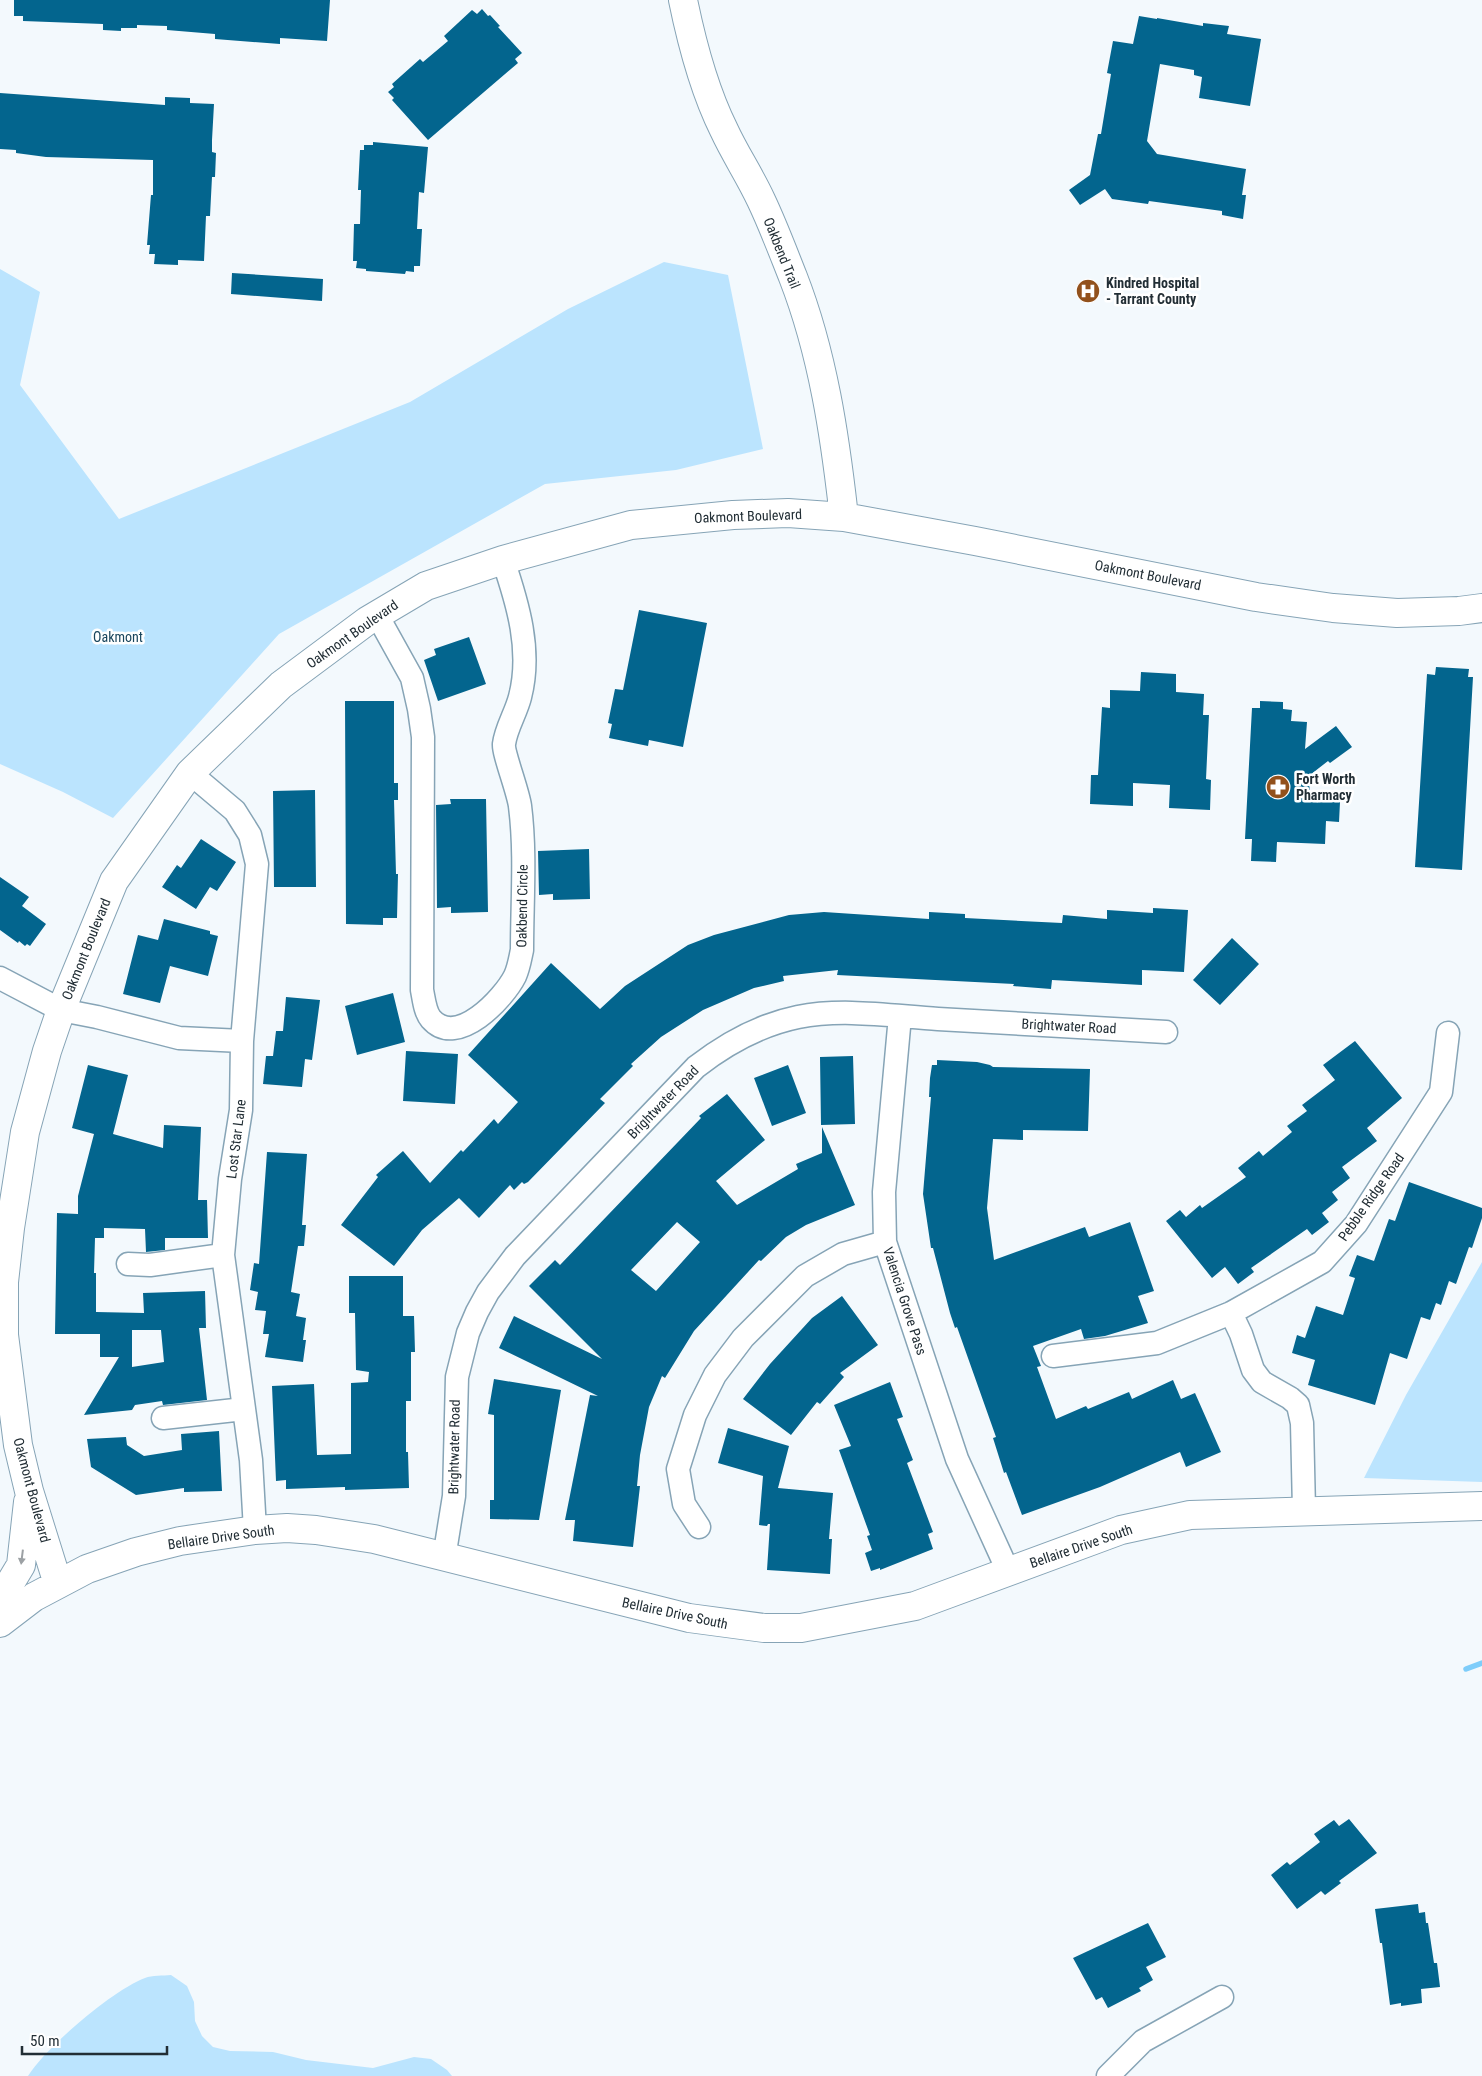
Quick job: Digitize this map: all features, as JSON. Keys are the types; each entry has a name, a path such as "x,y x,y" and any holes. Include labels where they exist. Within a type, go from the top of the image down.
{"street":[{"name":"Oakbend Trail","path":"684,0 710,98 762,201 794,279 813,340 821,367 836,445 844,517"},
{"name":"Oakmont Boulevard","path":"58,1584 29,1491 18,1445 4,1335 4,1282 10,1228 25,1132 47,1051 61,1010 114,881 190,773 281,685 377,615 426,586 503,560 632,525 724,515 770,514 844,517 975,540 1256,597 1333,608 1397,613 1459,611 1482,608"},
{"name":"Oakbend Circle","path":"377,615 412,678 423,737 422,990 426,1009 431,1020 441,1026 454,1028 468,1024 478,1018 507,989 517,970 522,950 520,803 503,745 520,698 524,678 523,632 514,593 503,560"},
{"name":"Lost Star Lane","path":"190,773 235,811 250,835 257,864 242,1041 241,1110 230,1179 223,1255 251,1460 255,1530"},
{"path":"0,978 61,1010 98,1017 178,1038 242,1041"},
{"name":"Brightwater Road","path":"444,1558 454,1496 455,1400 460,1362 468,1333 477,1312 501,1273 696,1067 714,1053 754,1031 798,1017 843,1013 1166,1032"},
{"name":"Valencia Grove Pass","path":"900,1016 884,1192 885,1242 957,1459 1008,1571"},
{"name":"Pebble Ridge Road","path":"1053,1356 1157,1343 1231,1313 1322,1262 1356,1224 1441,1092 1448,1033"},
{"path":"699,1527 684,1504 678,1469 695,1416 715,1374 743,1338 806,1276 843,1254 885,1242"},
{"path":"128,1264 150,1265 223,1255"},
{"path":"1231,1313 1241,1334 1253,1370 1262,1382 1290,1398 1298,1405 1302,1423 1304,1510"},
{"path":"163,1418 244,1409"},
{"path":"0,1600 21,1565 29,1491"},
{"name":"Bellaire Drive South","path":"0,1623 34,1596 88,1570 136,1552 180,1541 255,1530 287,1528 316,1530 374,1540 689,1618 764,1628 801,1628 883,1614 915,1606 1121,1530 1190,1515 1482,1506"},
{"path":"1108,2076 1143,2041 1222,1997"}],"green space":[{"name":"Oakmont","path":"664,262 728,275 763,449 676,470 545,484 279,634 113,818 63,792 0,764 0,269 40,292 20,385 119,519 410,402 568,309"},
{"path":"1482,1262 1482,1482 1364,1478 1406,1395"},
{"path":"171,1975 187,1986 194,2002 195,2021 202,2036 213,2047 230,2051 273,2052 306,2060 373,2068 414,2057 431,2059 447,2070 452,2076 28,2076 64,2035 116,1994 145,1978"}],"building":[{"path":"14,0 330,0 327,41 280,38 280,44 215,39 215,34 167,30 167,26 137,25 137,28 121,28 121,31 103,30 103,24 23,21 23,16 14,16"},
{"path":"482,9 500,26 498,27 522,53 515,59 518,63 428,140 392,100 394,98 388,92 394,87 392,84 420,59 423,62 448,41 444,36 472,10 477,14"},
{"path":"1139,16 1203,26 1203,23 1229,26 1227,34 1261,39 1250,106 1199,98 1202,77 1194,75 1194,70 1160,64 1147,141 1157,154 1246,169 1242,195 1246,195 1243,219 1222,215 1222,211 1149,201 1148,204 1112,199 1105,189 1080,205 1069,190 1090,175 1098,134 1101,134 1111,74 1107,73 1113,41 1133,44"},
{"path":"0,93 165,105 165,97 190,98 190,103 214,104 212,152 216,153 215,177 212,177 210,216 206,216 204,261 178,260 178,265 154,264 155,254 149,254 150,245 147,245 151,195 153,195 153,160 46,157 16,153 16,150 0,149"},
{"path":"373,142 428,147 424,193 419,192 417,229 422,229 420,266 414,266 414,272 406,271 405,274 366,271 366,269 356,268 357,261 353,261 354,224 360,224 361,190 358,190 360,150 364,150 364,145 373,145"},
{"path":"232,273 323,279 322,301 231,294"},
{"path":"639,610 707,623 683,747 649,740 648,746 609,738 612,724 608,723 615,689 623,690"},
{"path":"469,637 486,684 438,701 424,660 436,655 434,649"},
{"path":"1436,667 1469,669 1468,677 1473,677 1462,870 1415,867 1427,674 1435,675"},
{"path":"1141,672 1176,674 1176,692 1204,694 1203,715 1209,715 1206,779 1211,780 1210,810 1169,808 1170,785 1133,783 1133,806 1090,804 1091,775 1098,775 1102,707 1110,708 1110,690 1140,691"},
{"path":"345,701 394,701 394,783 398,783 398,800 394,800 396,874 398,874 397,918 383,918 383,925 346,924"},
{"name":"Fort Worth Pharmacy","path":"1260,701 1283,702 1283,709 1292,710 1291,721 1307,722 1305,749 1336,726 1352,747 1330,763 1328,761 1310,775 1309,800 1340,802 1339,822 1326,821 1325,844 1277,842 1276,862 1251,861 1252,839 1245,839 1252,708 1260,708"},
{"path":"315,790 316,887 274,887 273,791"},
{"path":"450,799 486,799 488,912 451,913 451,907 437,908 436,805 451,804"},
{"path":"201,839 236,862 217,891 210,887 196,909 162,887 177,865 181,868"},
{"path":"589,849 590,899 553,900 553,894 539,895 538,851"},
{"path":"0,877 29,897 22,906 46,924 30,946 27,944 25,946 19,941 18,943 0,930"},
{"path":"1153,908 1188,910 1184,972 1142,970 1142,985 1052,980 1051,989 1013,986 1014,984 837,975 838,970 783,976 784,981 754,988 703,1010 661,1037 631,1064 633,1066 600,1099 605,1103 528,1182 524,1184 522,1182 514,1190 510,1185 479,1218 459,1198 422,1230 394,1266 341,1225 378,1177 376,1175 403,1151 430,1183 494,1119 498,1124 518,1102 468,1055 551,963 600,1009 625,986 688,945 714,935 789,915 824,912 929,919 929,912 965,914 965,918 1062,923 1063,915 1107,919 1107,910 1153,913"},
{"path":"164,919 210,931 210,934 218,936 208,976 170,966 160,1003 123,994 138,935 158,940"},
{"path":"1232,938 1259,964 1220,1005 1193,980"},
{"path":"393,993 405,1042 357,1055 345,1006"},
{"path":"286,997 320,1000 312,1060 305,1059 302,1087 263,1084 266,1056 273,1056 276,1031 283,1031"},
{"path":"1355,1041 1402,1098 1367,1128 1377,1141 1342,1167 1350,1178 1332,1192 1338,1200 1322,1213 1329,1222 1312,1235 1307,1229 1251,1268 1254,1272 1238,1284 1225,1267 1212,1278 1166,1221 1180,1210 1186,1217 1200,1205 1202,1208 1246,1177 1238,1168 1259,1151 1263,1156 1292,1132 1287,1126 1307,1111 1302,1105 1335,1080 1323,1065"},
{"path":"406,1051 458,1054 455,1104 403,1101"},
{"path":"853,1056 855,1124 821,1125 820,1057"},
{"path":"937,1060 977,1062 993,1067 1090,1069 1088,1131 1023,1130 1023,1140 993,1139 987,1208 994,1260 1085,1227 1089,1237 1130,1222 1154,1291 1138,1296 1148,1323 1105,1336 1084,1339 1081,1329 1033,1346 1041,1366 1037,1367 1056,1419 1086,1406 1088,1409 1129,1392 1132,1399 1173,1380 1181,1399 1195,1393 1221,1452 1186,1467 1180,1452 1100,1487 1022,1515 1006,1472 1004,1473 993,1438 996,1437 957,1327 955,1328 933,1248 931,1248 923,1194 931,1097 929,1097 930,1078 932,1065 937,1065"},
{"path":"88,1065 128,1075 113,1134 163,1148 164,1125 201,1127 198,1200 207,1200 208,1238 165,1238 165,1250 146,1252 145,1229 104,1228 104,1238 95,1238 94,1273 96,1273 96,1312 144,1313 143,1293 205,1291 206,1328 199,1328 207,1400 163,1405 162,1401 135,1405 132,1410 84,1415 119,1357 100,1357 100,1334 55,1334 57,1213 78,1214 78,1196 94,1134 72,1128","holes":["132,1330 161,1330 164,1362 132,1367"]},
{"path":"788,1065 806,1113 772,1126 754,1078"},
{"path":"727,1094 765,1140 716,1181 737,1205 798,1169 796,1164 822,1153 822,1127 855,1205 806,1225 786,1237 761,1261 759,1260 694,1331 665,1378 662,1376 649,1407 640,1455 637,1486 640,1486 633,1547 573,1541 575,1520 565,1520 590,1395 598,1396 499,1348 514,1316 602,1359 529,1286 555,1260 560,1265 701,1118 699,1116","holes":["677,1222 700,1242 656,1291 631,1270"]},
{"path":"267,1152 307,1154 302,1225 306,1225 304,1246 298,1246 291,1292 300,1294 296,1316 306,1318 303,1362 265,1357 269,1334 263,1334 266,1311 255,1310 258,1292 250,1290 254,1263 259,1264"},
{"path":"1409,1182 1482,1208 1482,1218 1472,1248 1469,1247 1456,1284 1449,1281 1441,1305 1436,1303 1430,1320 1421,1317 1407,1359 1390,1353 1375,1405 1308,1385 1315,1360 1292,1353 1297,1335 1305,1338 1316,1306 1343,1315 1355,1278 1349,1276 1357,1255 1374,1261 1389,1219 1395,1221"},
{"path":"349,1276 403,1276 403,1316 414,1316 415,1352 411,1352 411,1401 406,1401 406,1452 408,1452 409,1488 345,1490 345,1487 286,1489 286,1480 276,1481 272,1386 314,1384 317,1455 351,1454 351,1383 368,1382 369,1372 356,1370 355,1313 349,1313"},
{"path":"842,1296 878,1345 840,1373 844,1377 820,1404 817,1402 791,1435 743,1399 770,1364 812,1318"},
{"path":"494,1379 561,1390 539,1520 490,1519 490,1500 494,1500 494,1415 488,1414"},
{"path":"890,1382 903,1417 897,1419 913,1460 907,1463 933,1532 928,1534 933,1549 880,1570 880,1568 871,1571 865,1553 872,1550 867,1536 870,1535 839,1450 851,1446 834,1405"},
{"path":"728,1428 789,1446 778,1488 833,1493 829,1539 832,1539 830,1574 767,1570 770,1524 767,1526 759,1525 763,1476 718,1463"},
{"path":"219,1431 222,1491 184,1492 184,1488 136,1495 91,1467 87,1439 126,1437 127,1445 144,1456 182,1450 181,1434"},
{"path":"1349,1819 1377,1853 1339,1881 1341,1883 1325,1895 1321,1891 1297,1909 1271,1875 1287,1862 1290,1865 1320,1842 1314,1834 1334,1820 1339,1826"},
{"path":"1418,1904 1419,1913 1425,1912 1426,1923 1428,1923 1440,1987 1421,1989 1422,2003 1401,2006 1401,2003 1390,2005 1382,1943 1380,1943 1375,1909"},
{"path":"1148,1923 1166,1957 1146,1967 1153,1980 1139,1988 1141,1991 1108,2008 1102,1997 1096,2000 1073,1958"}],"waterway":[{"path":"1466,1669 1482,1663"}],"place":[{"name":"Kindred Hospital - Tarrant County","path":"1088,291"},
{"name":"Fort Worth Pharmacy","path":"1278,787"}]}
